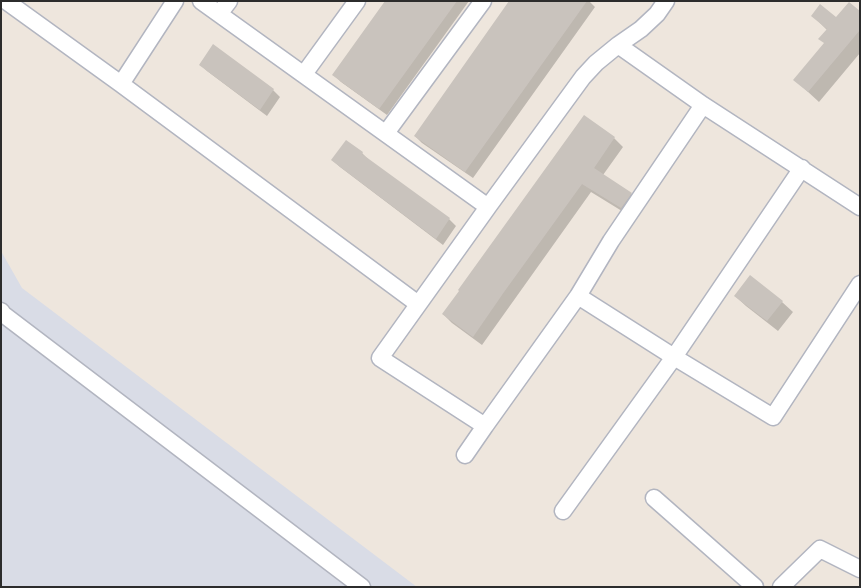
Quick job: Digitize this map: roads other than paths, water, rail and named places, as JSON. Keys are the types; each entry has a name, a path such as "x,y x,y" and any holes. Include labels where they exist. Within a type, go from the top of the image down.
{"street":[{"path":"6,1 418,304"},
{"path":"121,84 175,1"},
{"path":"201,1 224,8 304,74 488,207"},
{"path":"304,74 357,1"},
{"path":"386,133 484,1"},
{"path":"485,426 380,358 583,77 596,63 641,29 657,14 666,1"},
{"path":"618,45 703,105 860,207"},
{"path":"465,455 578,296 611,241 703,105"},
{"path":"563,511 674,357 802,168"},
{"path":"578,296 773,417 860,284"},
{"path":"2,314 362,587"},
{"path":"654,498 755,587"},
{"path":"781,587 820,549 860,568"}]}
